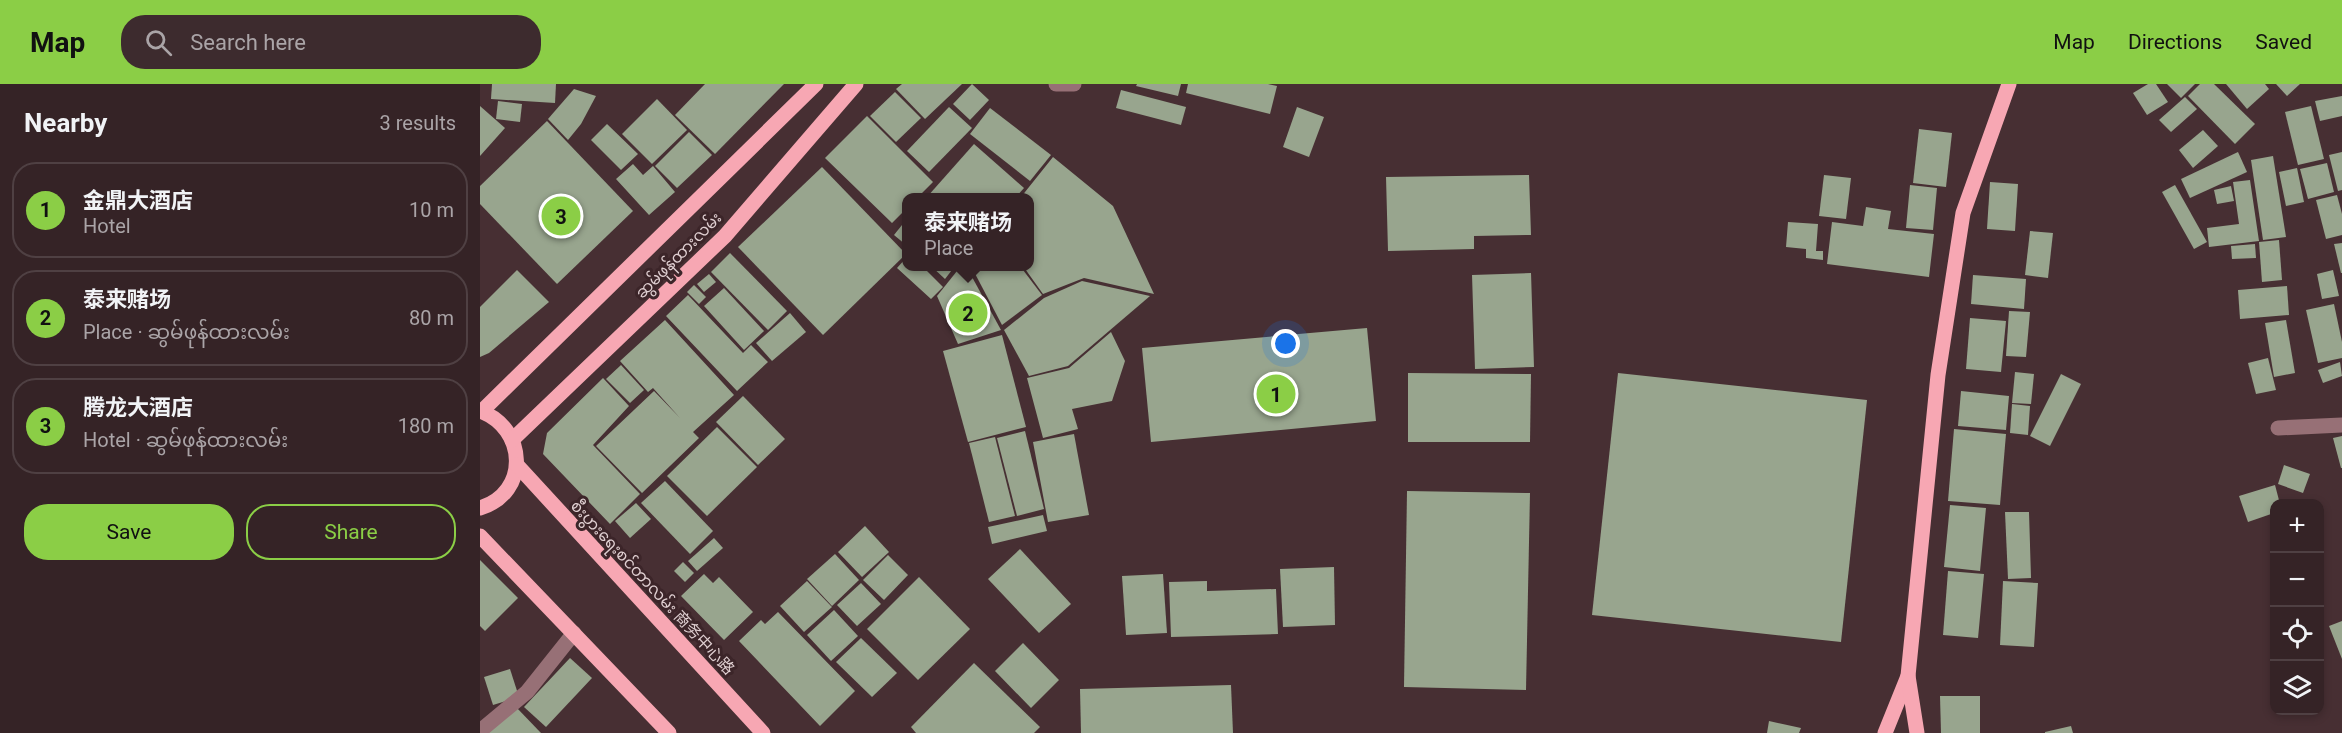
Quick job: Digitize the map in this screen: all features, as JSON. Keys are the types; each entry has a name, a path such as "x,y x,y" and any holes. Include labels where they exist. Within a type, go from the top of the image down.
{"main road":[{"name":"ဆွမ်ဖုန်ထားလမ်း","path":"481,411 816,84"},
{"name":"ဆွမ်ဖုန်ထားလမ်း","path":"512,440 725,236 856,84"},
{"path":"1917,733 1908,676 1938,375 1963,213 2009,84"},
{"path":"480,508 489,506 502,496 512,482 517,465 516,448 509,432 497,419 481,411"},
{"name":"စီးပွားရေးစင်တာလမ်း 商务中心路","path":"517,465 763,733"},
{"path":"480,536 669,733"},
{"path":"1885,733 1908,676"}],"street":[{"path":"1056,84 1074,84"},
{"path":"2278,428 2342,425"},
{"path":"480,731 527,692 574,633"}],"building":[{"path":"492,84 556,84 555,103 491,99"},
{"path":"705,84 784,84 715,154 675,115"},
{"path":"902,84 962,84 925,119 896,89"},
{"path":"972,84 989,100 970,120 953,104"},
{"path":"1137,84 1181,84 1178,96 1136,86"},
{"path":"1188,84 1277,86 1270,114 1186,93"},
{"path":"2148,84 2156,84 2168,102 2147,115 2133,93"},
{"path":"2167,84 2195,84 2181,98"},
{"path":"2200,84 2214,84 2255,124 2235,144 2188,96"},
{"path":"2226,84 2265,84 2269,89 2247,109"},
{"path":"2276,84 2300,84 2287,96"},
{"path":"574,89 596,96 581,124 568,140 548,119"},
{"path":"1121,90 1186,107 1181,125 1116,108"},
{"path":"895,92 921,118 896,142 870,116"},
{"path":"2342,96 2342,116 2320,121 2315,101"},
{"path":"2185,97 2197,109 2171,132 2159,120"},
{"path":"657,99 687,130 652,164 622,134"},
{"path":"498,101 522,104 520,122 496,119"},
{"path":"480,106 505,128 480,156"},
{"path":"2311,106 2324,159 2298,165 2285,112"},
{"path":"949,107 972,128 929,172 907,151"},
{"path":"1297,107 1324,117 1309,157 1283,147"},
{"path":"990,108 1051,155 1030,181 970,134"},
{"path":"867,116 933,182 922,193 902,193 902,213 892,223 825,158"},
{"path":"547,121 633,211 557,284 480,204 480,186"},
{"path":"607,124 638,154 621,170 591,140"},
{"path":"1919,129 1952,133 1946,187 1913,183"},
{"path":"2203,130 2218,146 2193,168 2179,150"},
{"path":"689,132 712,155 677,188 655,166"},
{"path":"974,144 1024,188 1020,193 931,193"},
{"path":"2238,152 2247,172 2190,198 2181,179"},
{"path":"2342,152 2342,190 2338,191 2329,155"},
{"path":"2273,156 2286,237 2263,240 2251,160"},
{"path":"1053,157 1113,206 1154,294 1084,278 1043,294 1027,271 1034,271 1034,193 1024,193"},
{"path":"2327,163 2334,192 2308,199 2300,169"},
{"path":"633,164 643,175 653,166 675,192 649,215 616,179"},
{"path":"822,167 902,250 902,258 823,335 738,247"},
{"path":"2297,168 2304,202 2286,206 2279,172"},
{"path":"1529,175 1531,235 1474,236 1474,249 1388,251 1386,177"},
{"path":"1824,175 1851,178 1846,219 1819,216"},
{"path":"2250,180 2259,241 2209,247 2207,228 2239,224 2233,182"},
{"path":"1990,182 2018,184 2015,231 1987,229"},
{"path":"1910,185 1937,188 1933,230 1906,228"},
{"path":"2175,185 2207,242 2194,249 2162,192"},
{"path":"2231,186 2234,201 2217,204 2214,190"},
{"path":"2337,195 2342,214 2342,235 2326,239 2316,200"},
{"path":"1866,207 1891,211 1888,229 1934,234 1929,277 1827,264 1832,222 1863,226"},
{"path":"1788,222 1818,224 1816,251 1823,251 1823,260 1806,258 1806,249 1786,247"},
{"path":"902,225 902,242 894,235"},
{"path":"2030,231 2053,233 2048,278 2025,275"},
{"path":"2279,240 2282,280 2262,282 2259,242"},
{"path":"2342,243 2342,273 2341,273 2334,244"},
{"path":"2255,244 2256,258 2232,259 2231,246"},
{"path":"730,253 787,311 768,330 711,272"},
{"path":"902,262 902,271 927,271 943,287 931,299 897,268"},
{"path":"517,270 549,302 489,353 480,357 480,307"},
{"path":"2333,270 2339,296 2322,299 2317,274"},
{"path":"936,271 951,271 945,279"},
{"path":"957,271 969,271 1001,330 958,344 937,296"},
{"path":"974,271 1024,271 1042,295 1002,325"},
{"path":"1531,273 1534,367 1475,369 1472,275"},
{"path":"709,274 716,282 704,292 697,284"},
{"path":"1973,275 2026,279 2024,309 1971,304"},
{"path":"1082,281 1150,296 1068,366 1029,376 1004,330 1044,298"},
{"path":"694,285 706,297 699,304 687,292"},
{"path":"2287,286 2289,315 2240,319 2238,290"},
{"path":"724,288 764,331 744,350 704,306"},
{"path":"688,295 743,353 751,345 768,362 737,391 666,316"},
{"path":"2334,304 2342,342 2342,358 2318,363 2306,310"},
{"path":"2009,311 2030,312 2026,357 2006,356"},
{"path":"790,313 806,332 772,361 756,343"},
{"path":"1970,318 2006,321 2001,372 1966,369"},
{"path":"665,320 734,395 693,432 699,438 642,493 596,446 654,391 680,418 653,388 648,392 620,361"},
{"path":"2286,320 2295,373 2274,377 2265,323"},
{"path":"1367,328 1376,421 1151,442 1142,348"},
{"path":"1111,332 1125,361 1112,401 1072,409 1078,429 1043,438 1027,378 1069,368"},
{"path":"1002,335 1026,427 968,442 943,351"},
{"path":"2268,358 2276,390 2256,394 2248,363"},
{"path":"2340,362 2342,376 2323,383 2318,370"},
{"path":"621,365 644,390 630,403 606,379"},
{"path":"2015,372 2034,374 2031,404 2012,403"},
{"path":"1408,373 1531,374 1530,442 1408,442"},
{"path":"1618,373 1867,400 1841,642 1592,615"},
{"path":"2061,374 2081,384 2050,446 2030,436"},
{"path":"603,378 629,406 593,445 640,494 610,524 543,454 547,433"},
{"path":"1961,391 2009,396 2006,430 1958,426"},
{"path":"743,396 785,439 758,465 716,422"},
{"path":"2012,404 2030,406 2028,435 2010,433"},
{"path":"717,427 757,467 707,516 667,476"},
{"path":"1954,429 2006,434 2000,505 1948,501"},
{"path":"1025,431 1044,509 1017,516 997,438"},
{"path":"1074,434 1089,515 1048,522 1033,442"},
{"path":"2342,436 2342,468 2341,468 2333,438"},
{"path":"995,437 1015,516 989,522 969,443"},
{"path":"2284,465 2310,474 2303,493 2278,484"},
{"path":"665,481 713,531 690,554 641,503"},
{"path":"2275,485 2279,499 2270,499 2270,514 2248,522 2239,496"},
{"path":"1407,491 1530,493 1526,690 1404,687"},
{"path":"636,503 651,519 630,538 615,521"},
{"path":"1950,505 1986,508 1980,571 1944,567"},
{"path":"2005,512 2029,512 2031,578 2008,579"},
{"path":"1043,515 1047,531 992,544 988,527"},
{"path":"865,526 889,552 862,577 838,552"},
{"path":"714,538 723,548 697,571 688,561"},
{"path":"1020,549 1071,604 1039,633 988,579"},
{"path":"835,554 859,580 832,606 807,579"},
{"path":"888,555 908,575 884,600 863,580"},
{"path":"480,560 518,598 485,631 480,626"},
{"path":"683,562 694,573 685,582 674,571"},
{"path":"1334,567 1335,625 1283,627 1280,569"},
{"path":"1948,571 1984,574 1978,638 1943,635"},
{"path":"704,574 713,583 719,577 753,612 724,640 681,596"},
{"path":"1163,574 1167,633 1126,635 1122,576"},
{"path":"919,577 970,629 918,680 867,629"},
{"path":"807,581 832,607 804,632 780,606"},
{"path":"1207,581 1207,591 1276,589 1278,634 1171,637 1169,582"},
{"path":"2003,581 2038,583 2034,647 2000,645"},
{"path":"861,583 881,604 857,626 837,605"},
{"path":"834,610 858,636 831,661 807,635"},
{"path":"778,612 855,691 820,726 739,641 761,620 765,624"},
{"path":"2342,621 2342,659 2329,626"},
{"path":"861,638 897,673 872,697 836,662"},
{"path":"1023,643 1059,680 1031,708 995,671"},
{"path":"570,658 592,678 546,727 524,707"},
{"path":"974,663 1040,727 1034,733 916,733 911,727"},
{"path":"510,669 519,697 493,705 484,677"},
{"path":"1231,685 1233,733 1081,733 1080,689"},
{"path":"1940,696 1980,696 1980,733 1941,733"},
{"path":"516,707 541,733 487,733"},
{"path":"1769,721 1801,728 1799,733 1767,733"},
{"path":"2071,726 2073,733 2045,733 2045,732"}],"place":[{"name":"腾龙大酒店","path":"561,216"},
{"name":"泰来赌场","path":"968,313"},
{"name":"金鼎大酒店","path":"1276,394"}]}
